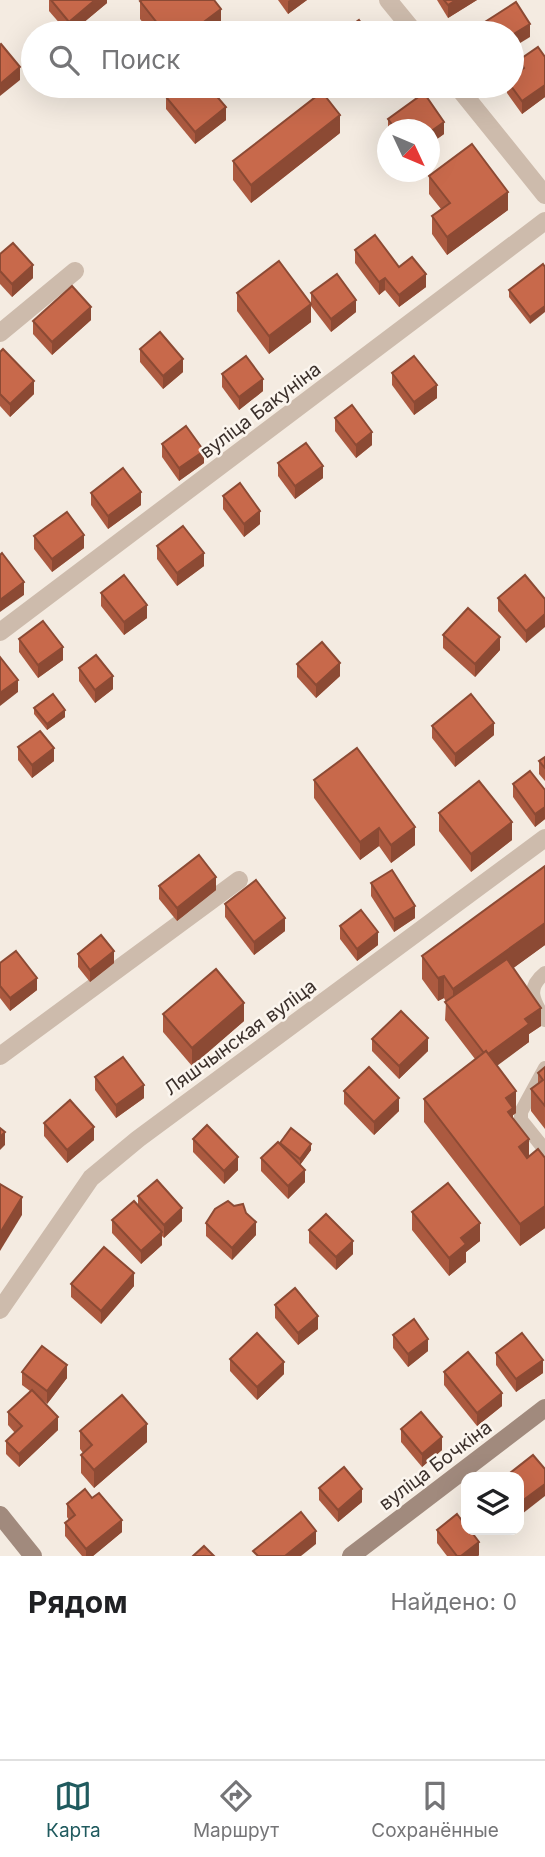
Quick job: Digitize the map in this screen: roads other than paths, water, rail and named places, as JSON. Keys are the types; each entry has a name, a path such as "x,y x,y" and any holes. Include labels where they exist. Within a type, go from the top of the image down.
{"main road":[{"name":"вуліца Бочкіна","path":"351,1556 545,1408"},
{"path":"0,1515 33,1556"}],"street":[{"path":"388,0 405,21"},
{"path":"467,98 545,195"},
{"name":"вуліца Бакуніна","path":"0,632 545,221"},
{"path":"0,333 75,271"},
{"name":"Ляшчынская вуліца","path":"0,1310 91,1178 138,1139 545,838"},
{"path":"0,1056 239,880"}],"lane":[{"path":"545,973 532,987 531,997 545,1020"},
{"path":"545,1068 521,1112 521,1120 545,1150"}]}
